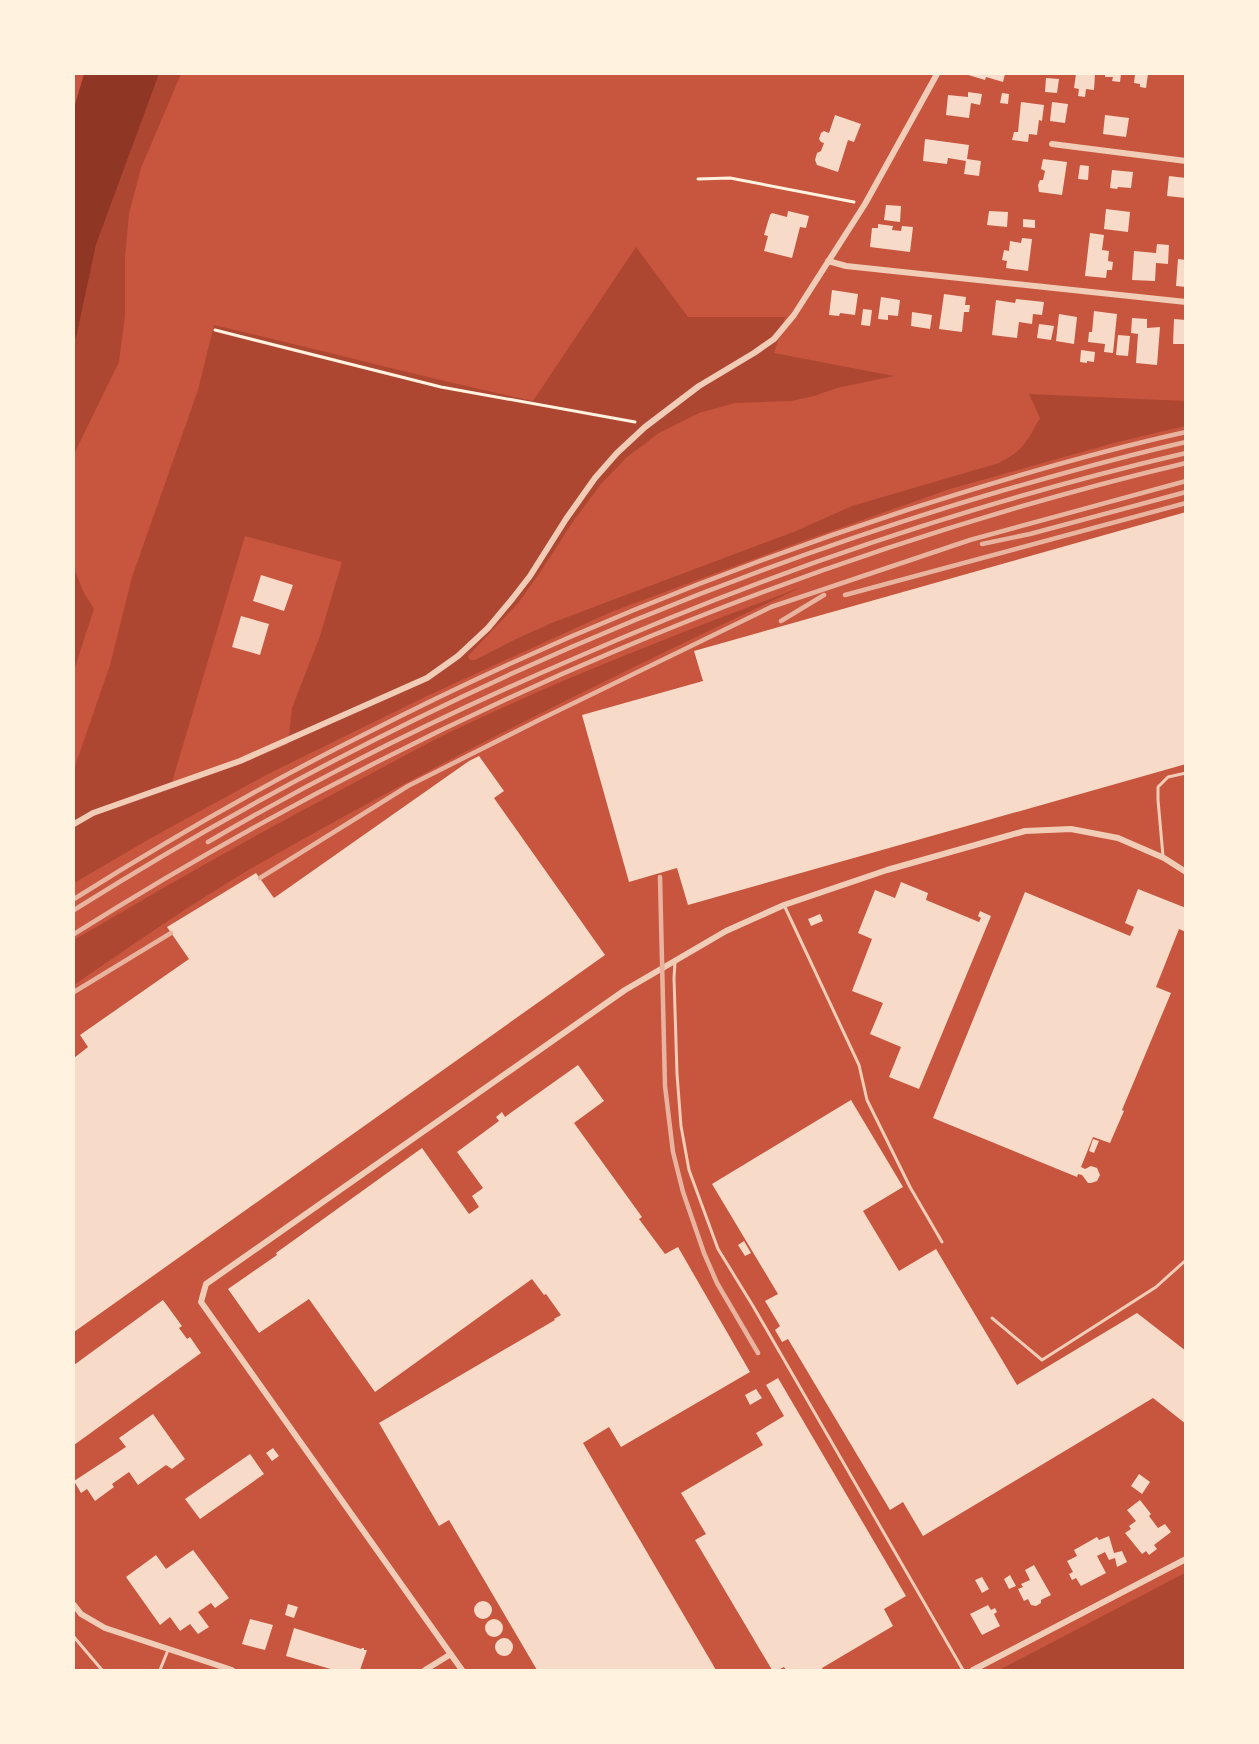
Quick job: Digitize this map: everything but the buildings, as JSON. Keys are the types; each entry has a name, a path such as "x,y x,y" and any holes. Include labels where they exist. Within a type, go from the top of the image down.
{"street":[{"path":"74,824 93,813 240,761 427,678 458,656 488,628 530,576 595,478 617,453 645,427 699,386 774,339 794,315 865,204 937,74"},
{"path":"1052,144 1185,161"},
{"path":"828,261 846,266 1185,302"},
{"path":"462,1671 201,1302 206,1284 625,990 726,931 784,905 887,870 1025,831 1071,829 1118,838 1164,858 1185,872"},
{"path":"973,1671 1185,1559"},
{"path":"74,1605 81,1614 105,1628 232,1671"},
{"path":"425,1671 451,1654"}],"lane":[{"path":"1164,858 1158,787 1168,777 1185,773"},
{"path":"784,905 859,1065 867,1100 910,1187 942,1242"},
{"path":"675,960 677,1074 681,1126 689,1170 718,1248 963,1671"},
{"path":"992,1318 1042,1359 1156,1287 1185,1260"},
{"path":"74,1636 102,1671"},
{"path":"160,1671 168,1650"}],"path":[{"path":"698,179 730,178 865,204"},
{"path":"214,330 441,387 630,420 645,427"}],"shaded area":[{"path":"84,74 159,74 96,245 74,341 74,108"},
{"path":"159,74 181,74 141,168 129,214 125,257 125,316 119,362 74,454 74,341 96,245"},
{"path":"636,247 688,317 785,317 774,353 894,376 791,401 735,403 699,413 659,433 627,457 601,484 519,602 469,655 470,660 475,660 554,622 796,531 852,506 999,463 1024,445 1040,418 1029,394 1185,401 1185,426 1114,443 950,489 611,612 427,696 268,774 74,883 74,769 110,665 132,577 198,390 214,325 533,401","holes":["245,536 342,562 320,636 292,708 288,744 241,764 170,789"]},
{"path":"74,568 83,591 94,609 74,670"},
{"path":"802,587 524,721 319,830 207,896 74,985 74,940 280,822 422,746 490,713 622,656"},
{"path":"1185,1573 1185,1670 999,1670"}],"railway":[{"path":"74,899 217,813 328,753 430,701 563,640 698,584 835,534 1044,468 1186,432"},
{"path":"74,910 292,783 404,725 518,671 634,621 752,574 871,532 991,494 1186,442"},
{"path":"208,842 297,792 433,722 573,659 722,597 952,517 1107,472 1186,453"},
{"path":"74,934 204,856 336,783 472,715 610,653 751,597 894,546 1039,501 1186,463"},
{"path":"260,878 408,786 771,607 970,540 1186,481"},
{"path":"982,544 1030,534 1186,492"},
{"path":"845,595 1186,503"},
{"path":"781,621 824,595"},
{"path":"660,877 665,1086 673,1152 683,1192 704,1253 717,1283 758,1353"},
{"path":"74,992 171,933"}]}
